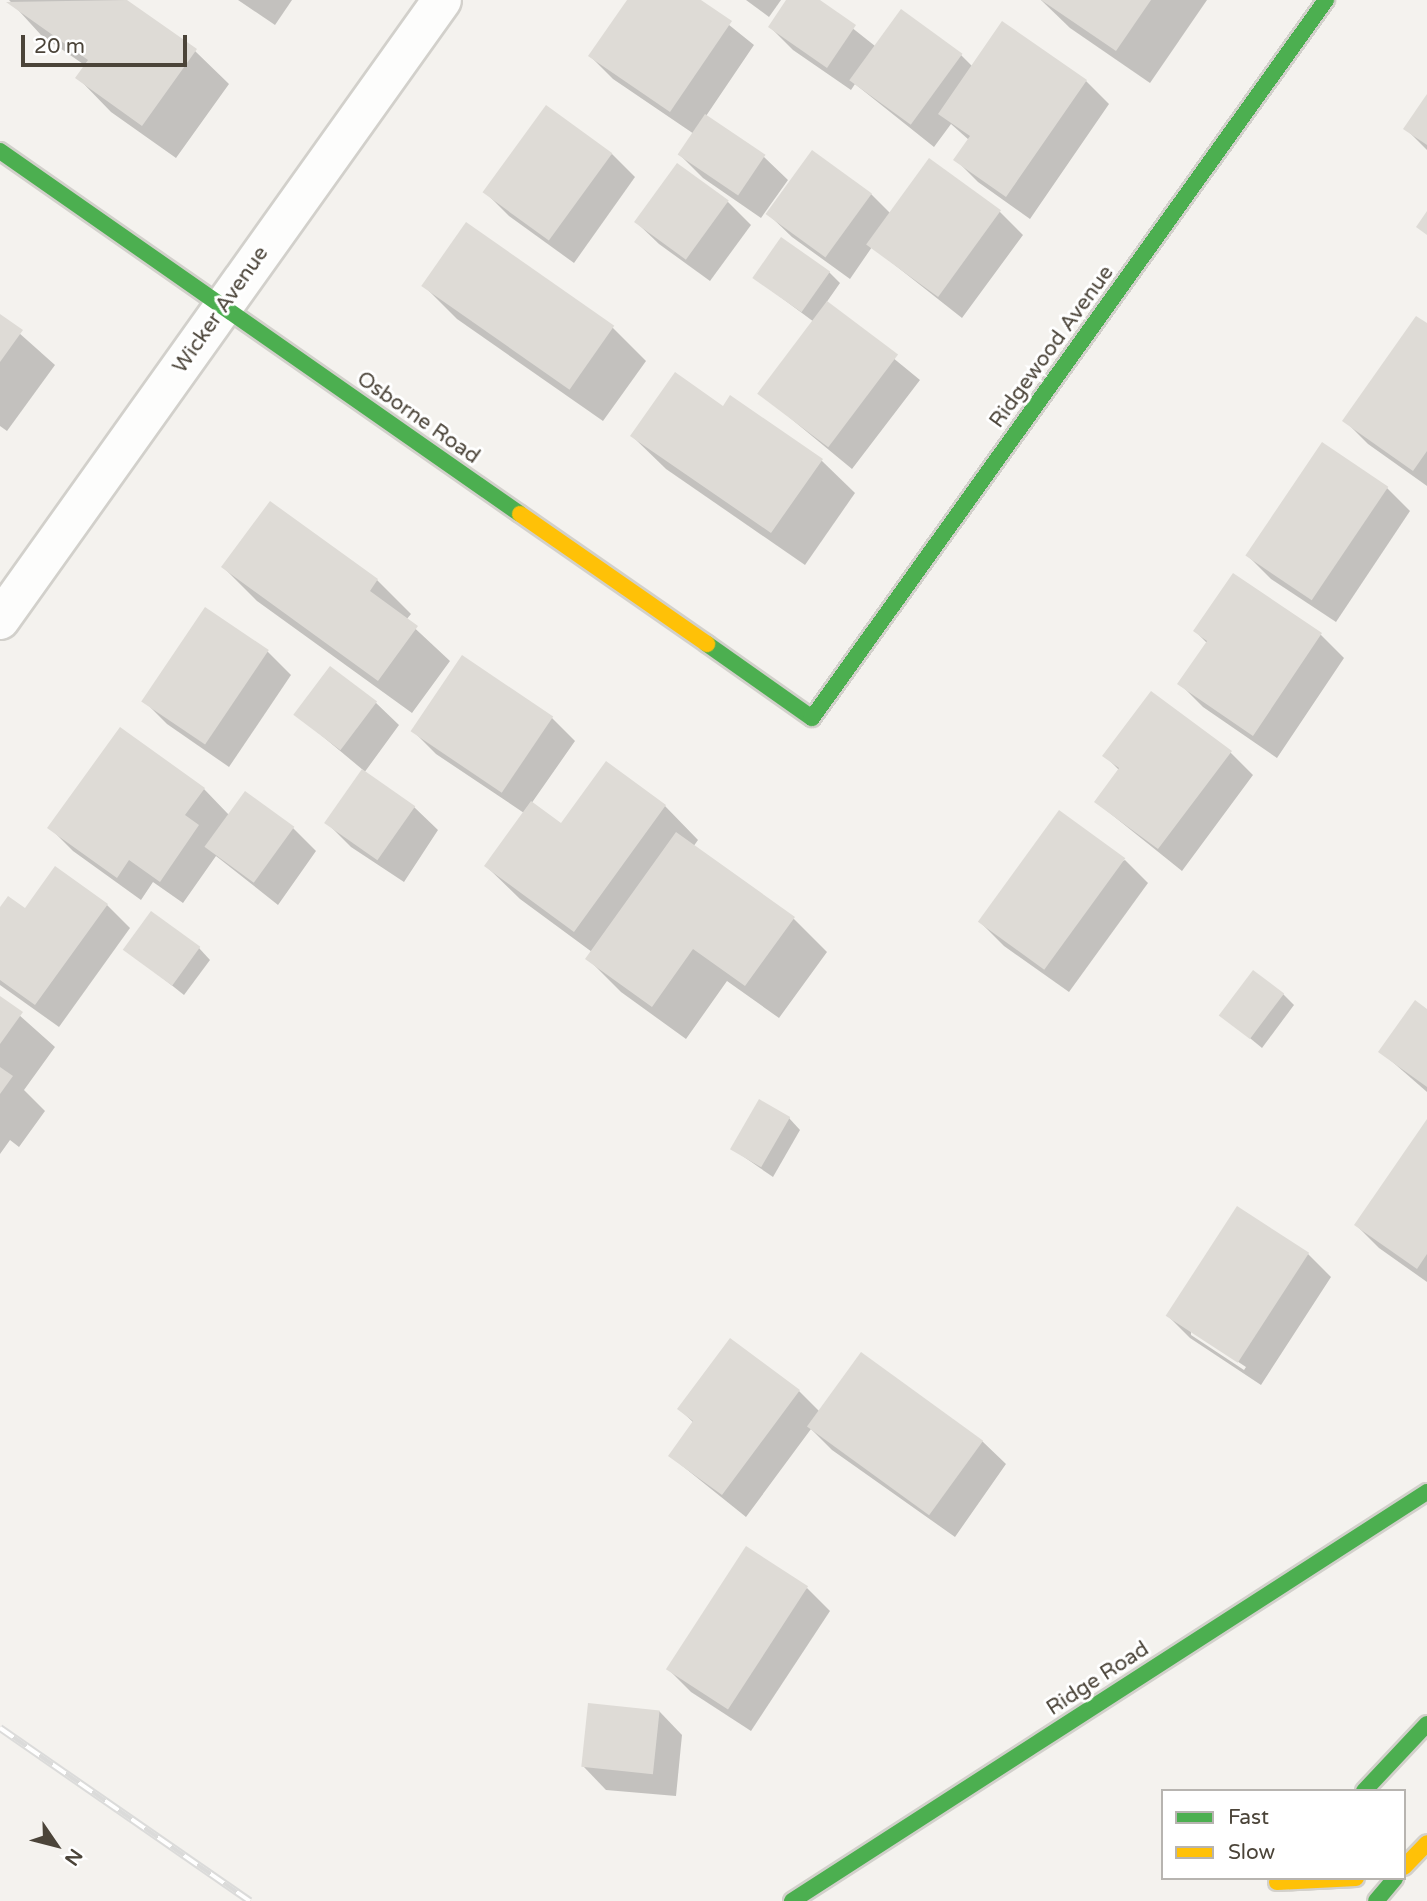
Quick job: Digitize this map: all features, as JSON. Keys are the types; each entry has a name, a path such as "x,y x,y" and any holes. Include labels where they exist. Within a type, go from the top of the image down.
{"street":[{"name":"Wicker Avenue","path":"0,620 442,0"},
{"name":"Ridgewood Avenue","path":"812,718 1326,0"},
{"name":"Osborne Road","path":"0,151 812,718"},
{"name":"Ridge Road","path":"792,1901 1427,1492"},
{"path":"1366,1789 1427,1724"},
{"path":"1406,1865 1427,1843"},
{"path":"1265,1901 1279,1880"},
{"path":"1376,1901 1393,1880"}],"building":[{"path":"127,0 197,49 142,126 75,78 88,60 6,2"},
{"path":"627,0 701,0 732,21 670,112 588,56"},
{"path":"786,0 820,0 856,25 827,68 768,27"},
{"path":"1041,0 1151,0 1116,51"},
{"path":"901,9 962,54 911,125 849,80"},
{"path":"1002,21 1087,80 1006,197 953,160 970,136 938,114"},
{"path":"1427,94 1427,145 1403,129"},
{"path":"546,105 612,153 549,241 483,192"},
{"path":"705,114 766,155 738,195 678,155"},
{"path":"812,150 872,193 825,257 766,214"},
{"path":"929,158 1001,210 938,297 866,245"},
{"path":"677,163 729,201 686,260 634,222"},
{"path":"1427,211 1427,235 1416,227"},
{"path":"466,222 614,326 570,390 421,286"},
{"path":"781,237 830,271 801,312 752,278"},
{"path":"827,301 898,355 828,447 757,394"},
{"path":"0,314 23,330 0,362"},
{"path":"1416,316 1427,323 1427,451 1413,471 1342,421"},
{"path":"675,372 723,406 730,395 823,459 771,533 630,436"},
{"path":"1322,442 1388,487 1312,600 1245,556"},
{"path":"270,501 378,579 370,591 418,626 378,681 221,567"},
{"path":"1233,573 1322,633 1253,736 1177,684 1207,641 1193,631"},
{"path":"205,607 269,650 205,745 141,702"},
{"path":"462,655 553,717 502,793 411,731"},
{"path":"330,666 377,702 340,750 293,715"},
{"path":"1151,691 1232,751 1158,849 1094,802 1119,768 1102,756"},
{"path":"120,727 205,788 185,815 199,825 160,882 129,860 117,878 47,828"},
{"path":"606,761 666,805 574,932 484,866 531,801 561,823"},
{"path":"362,769 415,806 377,860 324,823"},
{"path":"245,791 294,827 254,883 204,847"},
{"path":"1059,810 1125,858 1044,970 978,922"},
{"path":"676,832 795,917 745,986 693,949 652,1007 585,959"},
{"path":"55,866 108,904 35,1005 0,980 0,907 8,896 25,908"},
{"path":"151,911 200,947 172,986 123,950"},
{"path":"1253,970 1284,993 1250,1039 1219,1016"},
{"path":"0,996 23,1012 0,1044"},
{"path":"1415,1000 1427,1009 1427,1087 1378,1052"},
{"path":"0,1067 13,1076 0,1094"},
{"path":"759,1099 790,1117 761,1167 730,1149"},
{"path":"1427,1119 1427,1254 1417,1269 1354,1225"},
{"path":"1237,1206 1309,1253 1238,1363 1166,1316"},
{"path":"730,1338 800,1390 722,1495 668,1456 693,1421 677,1409"},
{"path":"861,1352 983,1441 929,1515 807,1426"},
{"path":"746,1546 808,1586 728,1710 666,1669"},
{"path":"588,1703 660,1711 653,1774 581,1767"}],"railway":[{"path":"0,1728 250,1901"}],"traffic: fast":[{"path":"707,644 812,718 1326,0"},
{"path":"0,151 520,514"},
{"path":"792,1901 1427,1492"},
{"path":"1366,1789 1427,1724"},
{"path":"1376,1901 1393,1880"}],"traffic: slow":[{"path":"520,514 707,644"},
{"path":"1406,1865 1427,1843"},
{"path":"1277,1882 1316,1880"}]}
